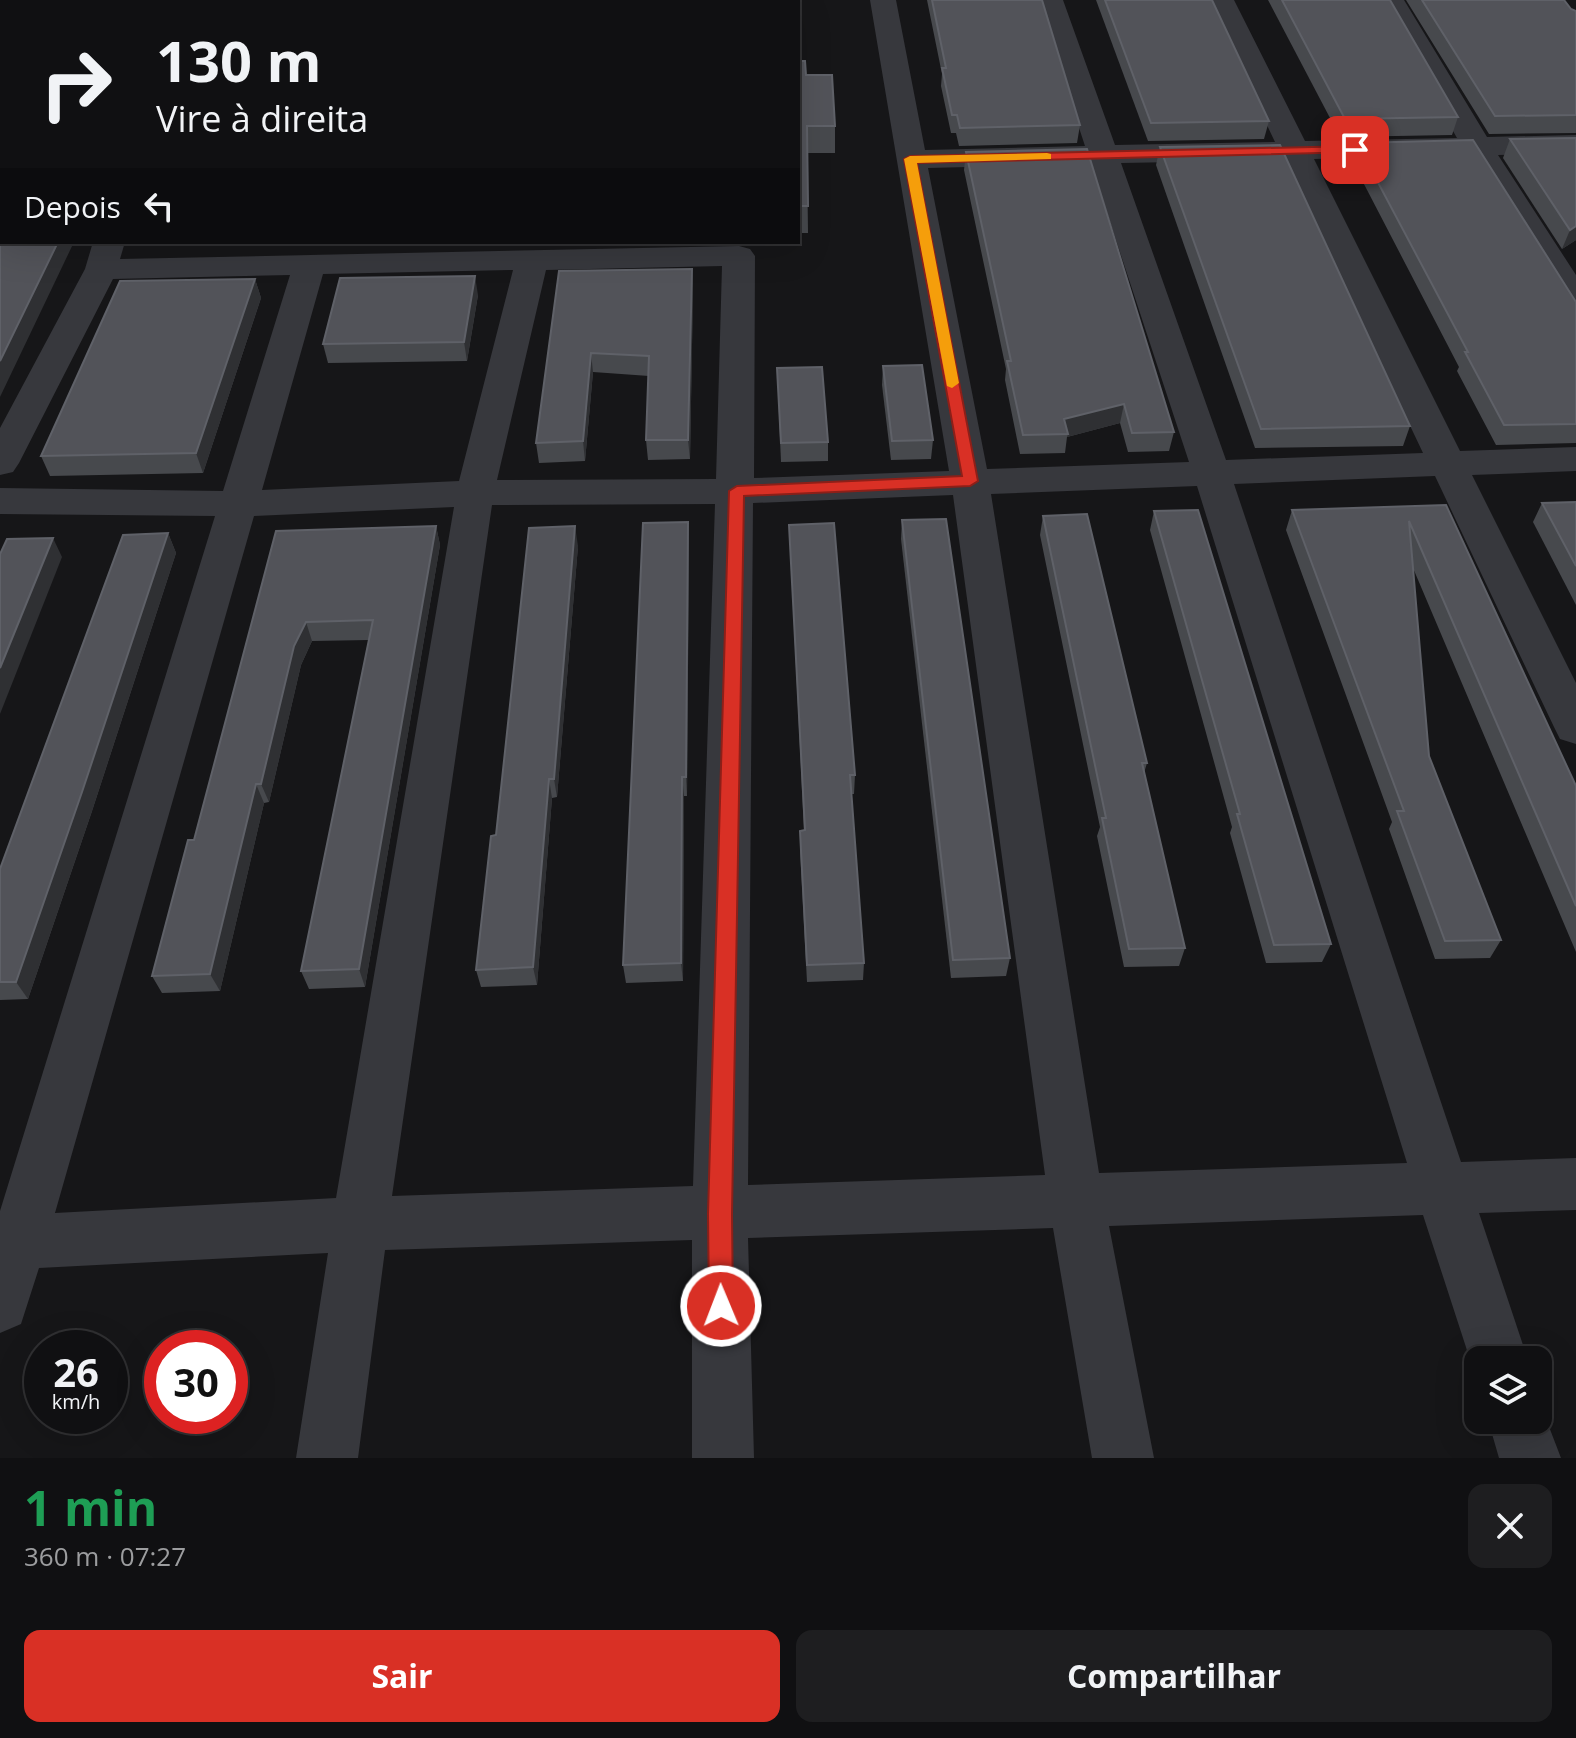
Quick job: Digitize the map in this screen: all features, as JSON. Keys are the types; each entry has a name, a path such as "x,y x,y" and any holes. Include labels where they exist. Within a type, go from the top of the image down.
{"street":[{"path":"883,0 970,481 1076,1200 1123,1458"},
{"path":"1050,0 1211,471 1494,1346"},
{"path":"1221,0 1576,727"},
{"path":"1391,0 1477,146 1576,301"},
{"path":"910,159 1576,144"},
{"path":"0,463 105,256 310,264 739,256 737,491 720,1214 723,1458"},
{"path":"327,1458 360,1224 475,493 532,261"},
{"path":"0,1304 9,1243 310,264"},
{"path":"0,501 237,504 475,493 737,491 1576,459"},
{"path":"9,1243 360,1224 1576,1184"},
{"path":"1522,1434 1530,1458"}],"building":[{"path":"932,0 1042,0 1080,125 960,128 957,115 952,115"},
{"path":"1105,0 1212,0 1269,121 1151,123"},
{"path":"1282,0 1390,0 1458,117 1345,119"},
{"path":"1422,0 1564,0 1576,11 1576,115 1495,116"},
{"path":"800,61 805,61 806,75 832,75 835,126 807,126 808,206 800,206"},
{"path":"1576,138 1576,226 1570,230 1510,139"},
{"path":"1473,140 1576,302 1576,424 1504,425 1357,143"},
{"path":"1280,145 1410,426 1261,429 1160,147"},
{"path":"1087,149 1174,432 1132,433 1124,404 1064,419 1068,434 1023,435 1007,361 1011,361 966,152"},
{"path":"0,244 57,244 0,361"},
{"path":"692,269 688,440 646,440 649,356 591,353 583,441 536,443 559,271"},
{"path":"475,276 464,342 323,344 340,278"},
{"path":"255,279 196,453 41,456 120,281"},
{"path":"922,365 933,440 892,441 883,366"},
{"path":"822,367 828,442 781,443 777,368"},
{"path":"1576,502 1576,566 1542,503"},
{"path":"1446,505 1576,786 1576,906 1409,521 1429,756 1501,940 1445,941 1397,811 1404,811 1292,510"},
{"path":"1198,510 1331,944 1274,945 1154,511"},
{"path":"1087,514 1147,763 1142,763 1185,948 1129,949 1102,818 1106,818 1043,516"},
{"path":"946,519 1010,958 953,960 902,520"},
{"path":"688,522 681,963 623,965 643,523"},
{"path":"834,523 855,775 850,775 864,963 807,965 800,831 805,830 789,525"},
{"path":"436,526 359,969 301,971 373,620 306,622 294,646 261,784 256,784 210,974 152,976 188,840 194,840 276,531"},
{"path":"575,526 554,779 549,779 533,967 476,970 491,836 496,835 529,528"},
{"path":"168,533 16,982 0,982 0,869 123,535"},
{"path":"53,538 0,668 0,554 7,539"}],"slow traffic":[{"path":"952,383 910,159 1047,157"}],"route":[{"path":"721,1306 720,1214 737,491 970,481 910,159 1355,150"}]}
